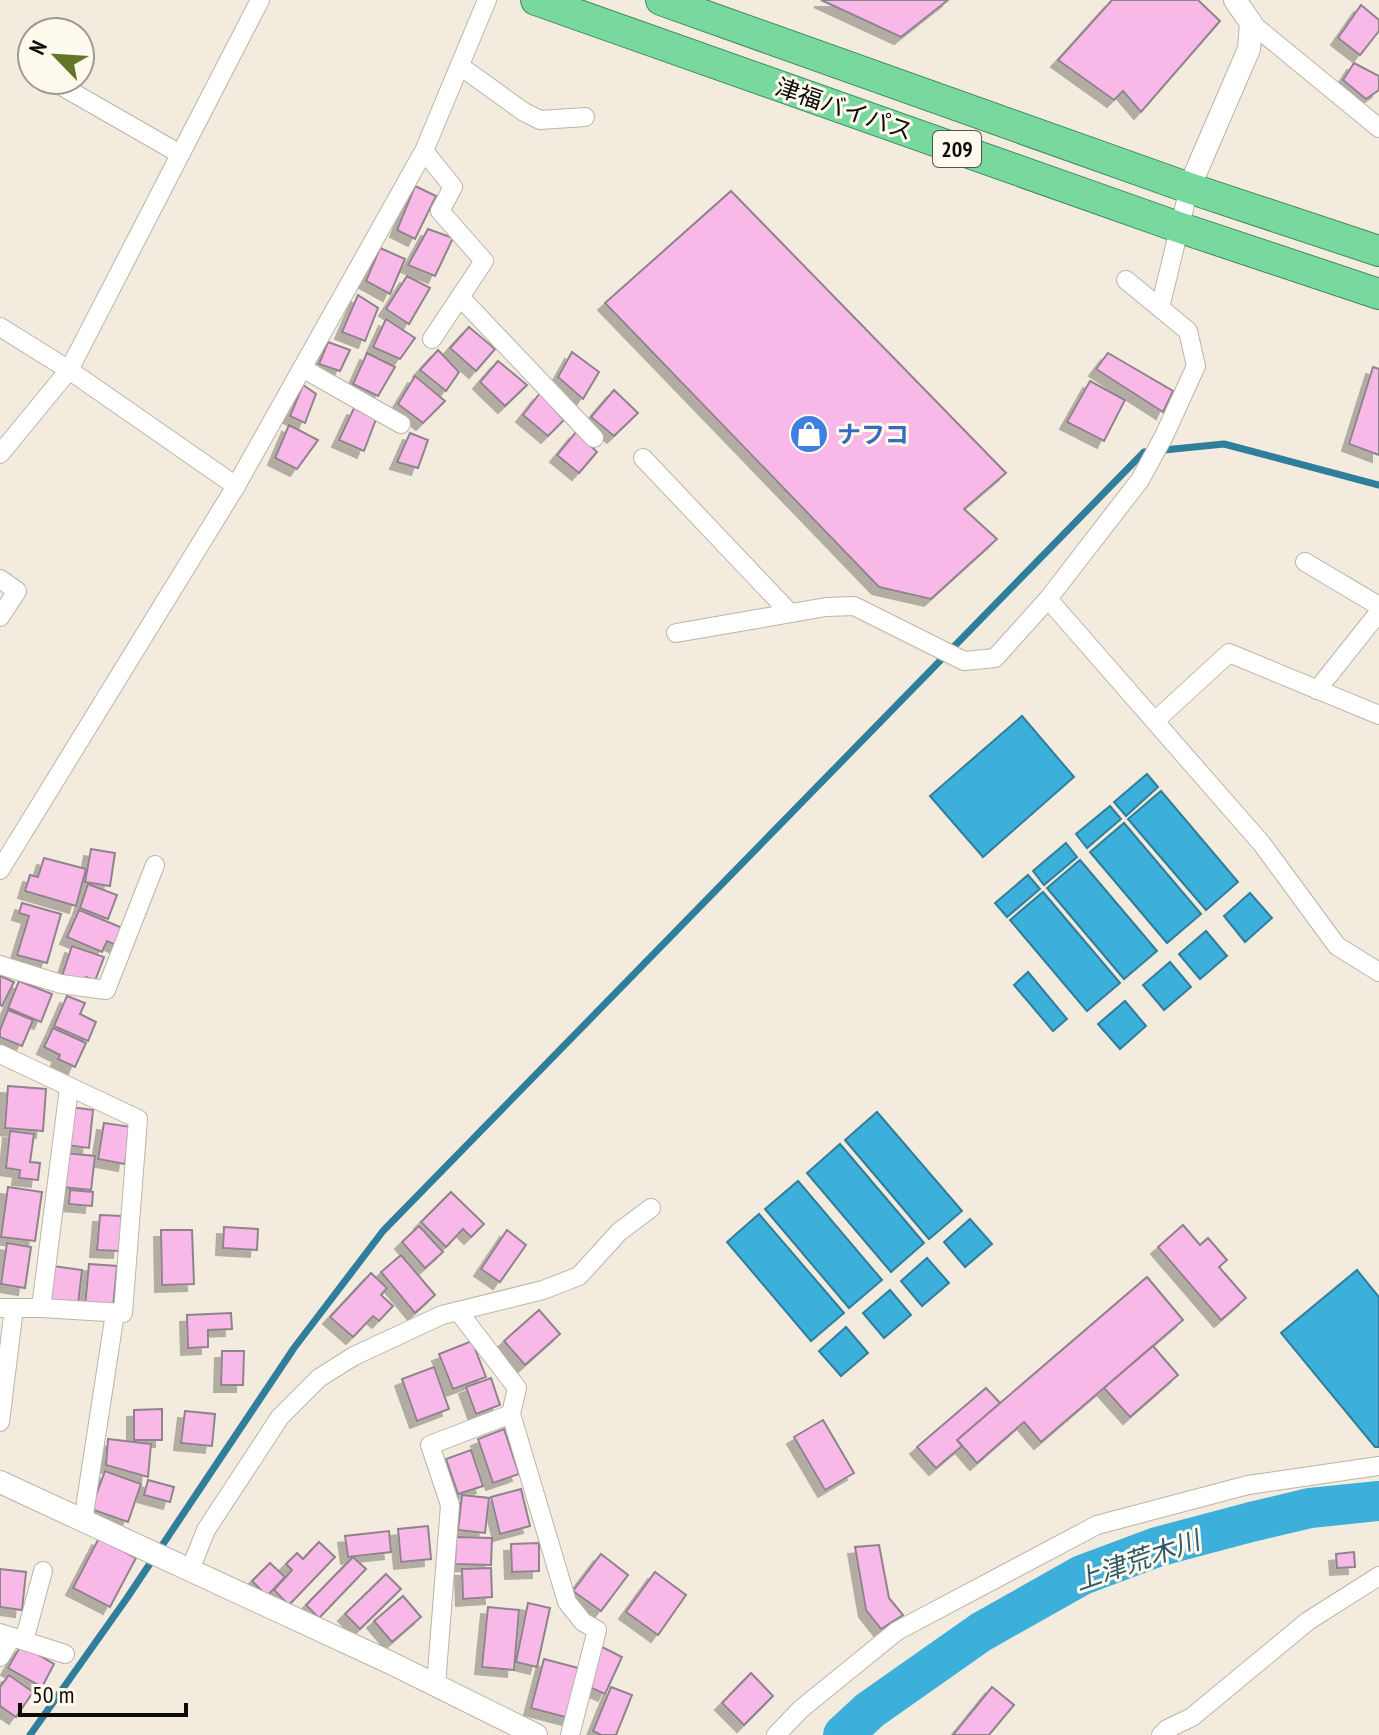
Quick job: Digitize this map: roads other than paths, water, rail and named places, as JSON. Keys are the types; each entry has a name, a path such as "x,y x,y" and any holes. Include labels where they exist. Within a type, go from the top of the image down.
{"highway":[{"name":"津福バイパス","path":"536,0 1181,228 1379,294"},
{"name":"津福バイパス","path":"661,0 1189,188 1379,251"}],"street":[{"path":"0,454 69,370 260,0"},
{"path":"0,870 236,486 424,151 487,0"},
{"path":"1235,0 1251,23 1379,128"},
{"path":"1160,308 1189,188 1249,49 1251,23"},
{"path":"460,66 540,120 585,117"},
{"path":"79,96 180,154"},
{"path":"424,151 453,187 440,211 484,261 432,339"},
{"path":"676,633 826,607 854,606 964,661 995,658 1048,599 1140,480 1196,366 1188,331 1126,280"},
{"path":"460,297 594,438"},
{"path":"0,327 69,370 236,486"},
{"path":"302,368 401,424"},
{"path":"643,458 790,613"},
{"path":"1305,562 1377,603 1317,690"},
{"path":"0,579 17,591 0,617"},
{"path":"1048,599 1262,844 1337,946 1379,972"},
{"path":"1155,721 1229,653 1379,715"},
{"path":"0,965 61,984 106,990 155,865"},
{"path":"0,1054 138,1119 123,1313 7,1308 0,1422"},
{"path":"41,1308 69,1088"},
{"path":"190,1570 206,1530 280,1417 319,1378 354,1356 442,1315 543,1290 579,1276 619,1232 651,1208"},
{"path":"458,1311 517,1388 511,1414 567,1602 583,1622 597,1630 570,1735"},
{"path":"83,1521 115,1313"},
{"path":"436,1685 450,1505 430,1445 511,1414"},
{"path":"776,1735 801,1709 897,1631 1097,1525 1248,1485 1379,1466"},
{"path":"0,1482 436,1685 536,1735"},
{"path":"0,1657 43,1571"},
{"path":"1161,1735 1192,1717 1308,1621 1379,1576"},
{"path":"12,1637 65,1654"},
{"path":"1192,1717 1201,1735"}],"water":[{"path":"1022,716 1074,777 983,857 930,796"},
{"path":"1147,774 1158,787 1126,816 1114,802"},
{"path":"1161,791 1238,882 1206,910 1128,819"},
{"path":"1110,806 1121,819 1087,848 1076,834"},
{"path":"1124,823 1201,914 1167,943 1090,852"},
{"path":"1066,843 1077,857 1044,885 1033,871"},
{"path":"1080,860 1157,951 1124,979 1047,888"},
{"path":"1028,875 1040,889 1007,917 995,903"},
{"path":"1043,892 1120,983 1087,1011 1010,920"},
{"path":"1250,893 1272,918 1245,942 1224,916"},
{"path":"1206,931 1227,956 1200,979 1179,954"},
{"path":"1170,962 1191,987 1164,1010 1143,985"},
{"path":"1028,972 1067,1019 1053,1031 1014,985"},
{"path":"1125,1001 1146,1026 1120,1049 1098,1024"},
{"path":"877,1112 962,1211 929,1239 845,1140"},
{"path":"840,1144 924,1243 891,1272 807,1173"},
{"path":"798,1181 882,1280 849,1308 765,1209"},
{"path":"759,1214 844,1313 811,1341 727,1242"},
{"path":"970,1219 992,1244 965,1267 944,1242"},
{"path":"927,1258 949,1283 922,1306 901,1281"},
{"path":"1357,1270 1379,1297 1379,1447 1375,1447 1281,1333"},
{"path":"890,1290 911,1315 884,1338 863,1313"},
{"path":"846,1327 868,1353 841,1376 819,1351"}],"waterway":[{"path":"30,1735 127,1598 294,1348 383,1231 1144,452 1224,444 1379,485"},
{"name":"上津荒木川","path":"843,1735 870,1710 981,1632 1082,1575 1157,1547 1251,1522 1310,1508 1379,1501"}],"place":[{"name":"ナフコ","path":"809,434"}]}
